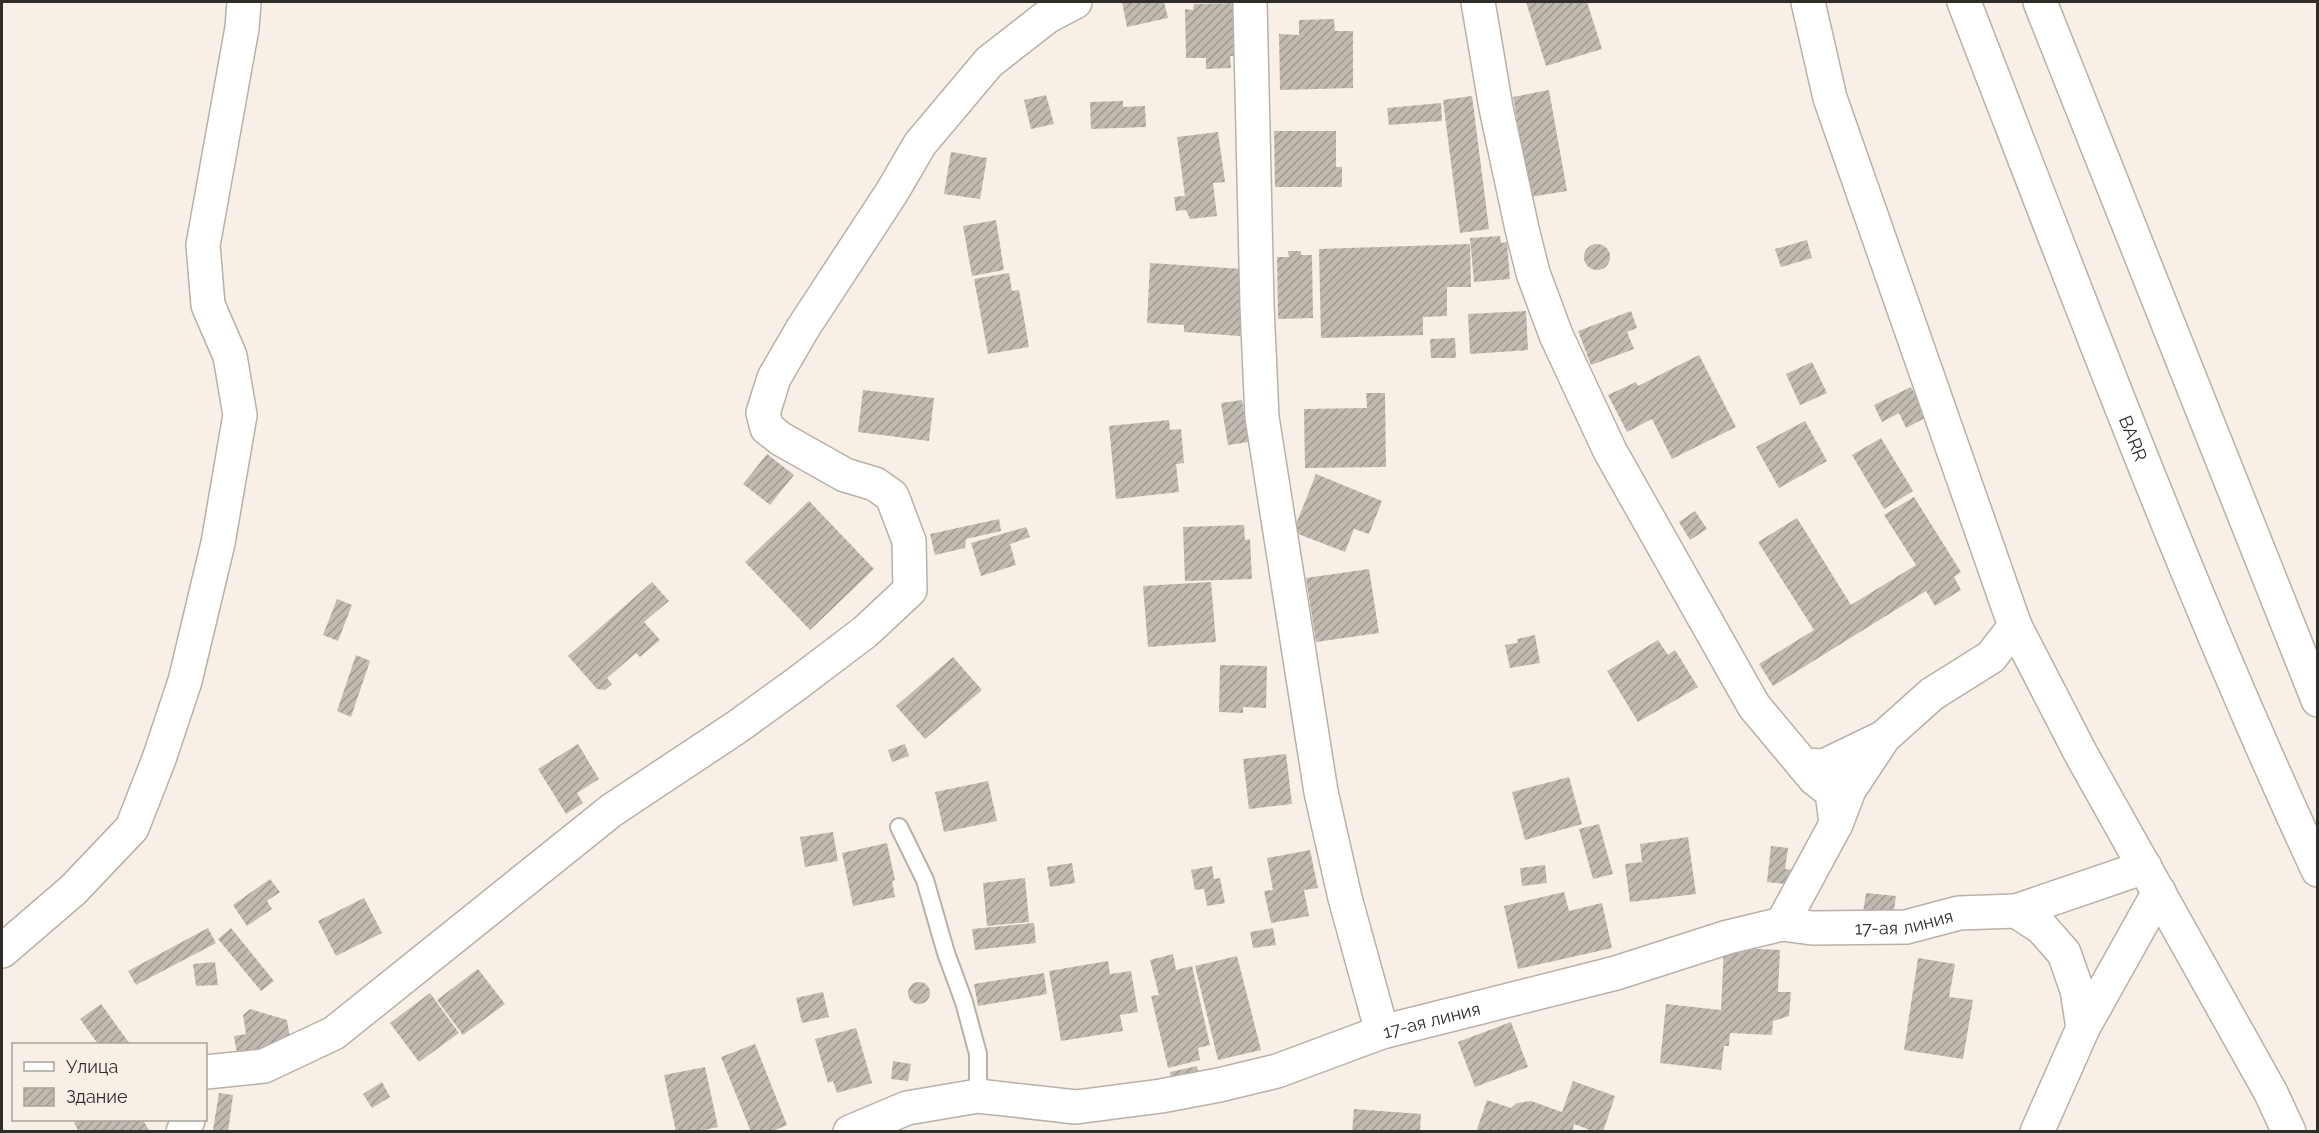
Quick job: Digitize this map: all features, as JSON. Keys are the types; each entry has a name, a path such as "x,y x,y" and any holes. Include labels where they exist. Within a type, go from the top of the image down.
{"main road":[{"path":"2,951 73,890 132,828 159,759 185,681 218,543 240,415 230,356 208,305 203,245 241,39 244,2"},
{"path":"207,1071 264,1066 334,1033 612,810 737,727 795,685 865,632 910,590 909,541 892,496 876,484 845,475 781,438 767,428 763,413 774,378 803,328 892,192 920,144 990,62 1048,16 1075,2"},
{"path":"1250,2 1262,417 1321,792 1345,898 1382,1032"},
{"path":"1478,2 1496,108 1522,229 1533,273 1556,334 1610,451 1754,706 1815,779 1832,792 1836,824"},
{"path":"1808,2 1830,98 2015,626 2081,753 2271,1093 2289,1131"},
{"name":"BARR","path":"1964,2 2166,521 2262,750 2318,870"},
{"path":"2040,2 2318,700"},
{"path":"1782,924 1817,864 1849,790 1884,737 1932,694 1990,657 2015,626"},
{"path":"1803,765 1824,765 1884,737"},
{"path":"2037,1131 2152,879"},
{"name":"17-ая линия","path":"850,1131 908,1108 978,1096 1076,1107 1161,1096 1219,1085 1277,1071 1382,1032 1616,973 1728,937 1782,924 1812,928 1906,927 1959,913 2016,911 2152,879"},
{"path":"2016,911 2042,928 2064,953 2077,990 2083,1028"}],"lane":[{"path":"899,827 925,880 946,953 964,1002 978,1054 978,1096"}],"building":[{"path":"1122,2 1164,2 1168,18 1127,27"},
{"path":"1526,2 1587,2 1602,49 1546,66"},
{"path":"1236,3 1237,56 1230,56 1231,68 1206,69 1206,58 1186,58 1185,9 1193,10 1194,4"},
{"path":"1334,19 1335,31 1353,31 1353,88 1280,90 1279,34 1299,35 1299,20"},
{"path":"1549,90 1567,191 1530,197 1513,97"},
{"path":"1046,95 1054,124 1031,129 1024,100"},
{"path":"1472,96 1489,229 1460,233 1443,100"},
{"path":"1123,101 1123,107 1145,106 1146,127 1091,129 1090,102"},
{"path":"1441,103 1442,121 1389,125 1387,108"},
{"path":"1274,131 1336,131 1336,167 1342,167 1342,187 1275,187"},
{"path":"1218,132 1225,182 1213,183 1217,216 1190,219 1186,210 1176,211 1174,197 1185,196 1177,137"},
{"path":"951,152 987,158 980,199 944,194"},
{"path":"996,220 1004,270 972,276 963,226"},
{"path":"1500,236 1501,243 1507,242 1510,279 1474,282 1470,238"},
{"path":"1807,240 1812,258 1781,267 1775,249"},
{"path":"1470,244 1471,287 1447,287 1447,316 1423,317 1423,335 1321,338 1319,249"},
{"path":"1597,244 1606,248 1610,257 1606,266 1597,270 1588,266 1584,257 1588,248"},
{"path":"1288,251 1301,251 1301,255 1312,255 1313,318 1278,319 1277,257 1289,257"},
{"path":"1150,263 1243,269 1240,336 1184,332 1184,325 1147,323"},
{"path":"1009,273 1012,291 1019,290 1029,347 988,354 974,279"},
{"path":"1526,311 1528,350 1470,354 1468,314"},
{"path":"1631,311 1637,328 1627,332 1634,349 1591,365 1578,331"},
{"path":"1455,338 1456,358 1431,358 1430,339"},
{"path":"1699,355 1736,427 1672,459 1652,419 1627,432 1608,395 1636,382 1638,386"},
{"path":"1812,362 1827,393 1800,405 1786,374"},
{"path":"1911,387 1927,417 1906,428 1899,413 1882,422 1874,405"},
{"path":"863,390 934,398 929,441 858,432"},
{"path":"1366,393 1385,393 1386,467 1305,468 1304,409 1367,408"},
{"path":"1242,400 1249,442 1228,445 1221,403"},
{"path":"1169,420 1170,430 1181,429 1184,463 1176,464 1179,492 1116,499 1109,426"},
{"path":"1805,421 1827,461 1779,488 1756,447"},
{"path":"1881,438 1913,491 1884,509 1852,455"},
{"path":"767,454 794,475 770,505 743,484"},
{"path":"1316,474 1382,501 1369,534 1354,529 1345,552 1293,532"},
{"path":"1914,497 1961,572 1954,577 1961,590 1935,606 1926,591 1773,686 1759,664 1814,630 1758,542 1797,518 1851,605 1916,565 1884,515"},
{"path":"809,501 874,569 810,630 745,562"},
{"path":"1695,511 1707,529 1690,540 1679,522"},
{"path":"999,519 1001,531 966,539 965,548 935,555 930,534"},
{"path":"1244,525 1245,540 1250,539 1252,579 1185,581 1183,527"},
{"path":"1026,527 1030,537 1010,544 1016,565 981,576 971,543"},
{"path":"1369,569 1379,633 1316,642 1306,578"},
{"path":"652,582 669,601 644,622 660,640 640,657 636,653 607,678 612,684 605,690 597,689 568,656"},
{"path":"1211,582 1216,642 1148,647 1143,586"},
{"path":"337,599 352,605 338,641 323,635"},
{"path":"1535,635 1540,663 1510,668 1505,645 1518,643 1517,639"},
{"path":"1658,640 1668,655 1675,650 1698,687 1638,722 1607,671"},
{"path":"356,655 370,661 351,717 337,711"},
{"path":"953,657 982,690 925,739 896,706"},
{"path":"1220,665 1267,666 1266,708 1243,707 1243,713 1219,712"},
{"path":"578,744 599,779 577,793 583,803 566,814 538,769"},
{"path":"905,744 909,756 892,762 888,750"},
{"path":"1286,754 1292,804 1249,809 1243,759"},
{"path":"1569,777 1582,824 1525,840 1512,792"},
{"path":"988,781 997,821 944,832 935,792"},
{"path":"1599,824 1613,874 1593,879 1579,829"},
{"path":"833,832 838,861 805,867 800,837"},
{"path":"1688,837 1696,894 1630,902 1625,864 1642,862 1640,844"},
{"path":"887,843 895,880 892,881 895,897 853,906 842,853"},
{"path":"1771,846 1788,848 1785,869 1794,870 1792,885 1767,882"},
{"path":"1310,850 1318,888 1304,890 1309,916 1271,923 1264,891 1273,890 1267,858"},
{"path":"1072,863 1075,883 1050,887 1047,867"},
{"path":"1545,865 1547,883 1522,886 1520,868"},
{"path":"1212,866 1214,879 1220,878 1225,903 1207,906 1204,889 1195,890 1191,870"},
{"path":"1025,878 1029,922 987,926 983,883"},
{"path":"270,879 280,892 267,901 272,909 247,926 233,905"},
{"path":"1564,892 1569,911 1602,903 1612,948 1518,969 1504,906"},
{"path":"1866,893 1896,896 1893,917 1863,913"},
{"path":"364,898 382,933 336,956 318,921"},
{"path":"1034,923 1036,943 975,950 972,929"},
{"path":"208,928 216,943 136,985 128,971"},
{"path":"231,928 274,981 261,991 218,939"},
{"path":"1273,928 1276,945 1253,948 1250,932"},
{"path":"1724,947 1780,950 1778,992 1791,992 1789,1016 1773,1021 1772,1035 1730,1033 1729,1046 1724,1046 1721,1070 1660,1063 1666,1004 1721,1010"},
{"path":"1173,954 1176,970 1192,966 1210,1045 1198,1048 1200,1060 1168,1068 1151,996 1159,995 1150,960"},
{"path":"1237,956 1261,1050 1218,1060 1195,966"},
{"path":"1918,958 1955,964 1949,997 1973,1000 1963,1059 1904,1050"},
{"path":"1108,961 1110,974 1131,971 1138,1012 1120,1015 1123,1031 1061,1041 1049,971"},
{"path":"215,962 218,985 196,986 193,964"},
{"path":"478,969 505,1004 463,1035 437,1000"},
{"path":"1044,973 1047,994 978,1006 974,984"},
{"path":"919,982 927,985 930,993 927,1001 919,1004 911,1001 908,993 911,985"},
{"path":"823,992 829,1017 802,1023 796,998"},
{"path":"430,993 459,1033 419,1062 390,1023"},
{"path":"101,1004 129,1043 97,1043 80,1019"},
{"path":"250,1009 287,1020 291,1044 237,1054 234,1036 246,1034 243,1015"},
{"path":"1511,1022 1528,1067 1475,1087 1458,1042"},
{"path":"856,1028 872,1083 837,1093 833,1081 828,1083 815,1039"},
{"path":"755,1044 787,1125 770,1132 751,1132 721,1057"},
{"path":"893,1061 911,1064 908,1081 891,1079"},
{"path":"1197,1066 1200,1080 1173,1086 1170,1072"},
{"path":"705,1067 718,1127 695,1132 676,1132 664,1075"},
{"path":"1573,1081 1615,1096 1603,1132 1595,1132 1574,1124 1572,1132 1476,1132 1487,1100 1511,1108 1517,1103 1531,1101 1562,1112"},
{"path":"382,1082 390,1097 372,1108 363,1094"},
{"path":"219,1093 233,1095 228,1132 213,1130"},
{"path":"1354,1109 1421,1114 1420,1132 1352,1132"},
{"path":"78,1121 144,1121 150,1132 79,1132 74,1123"}]}
